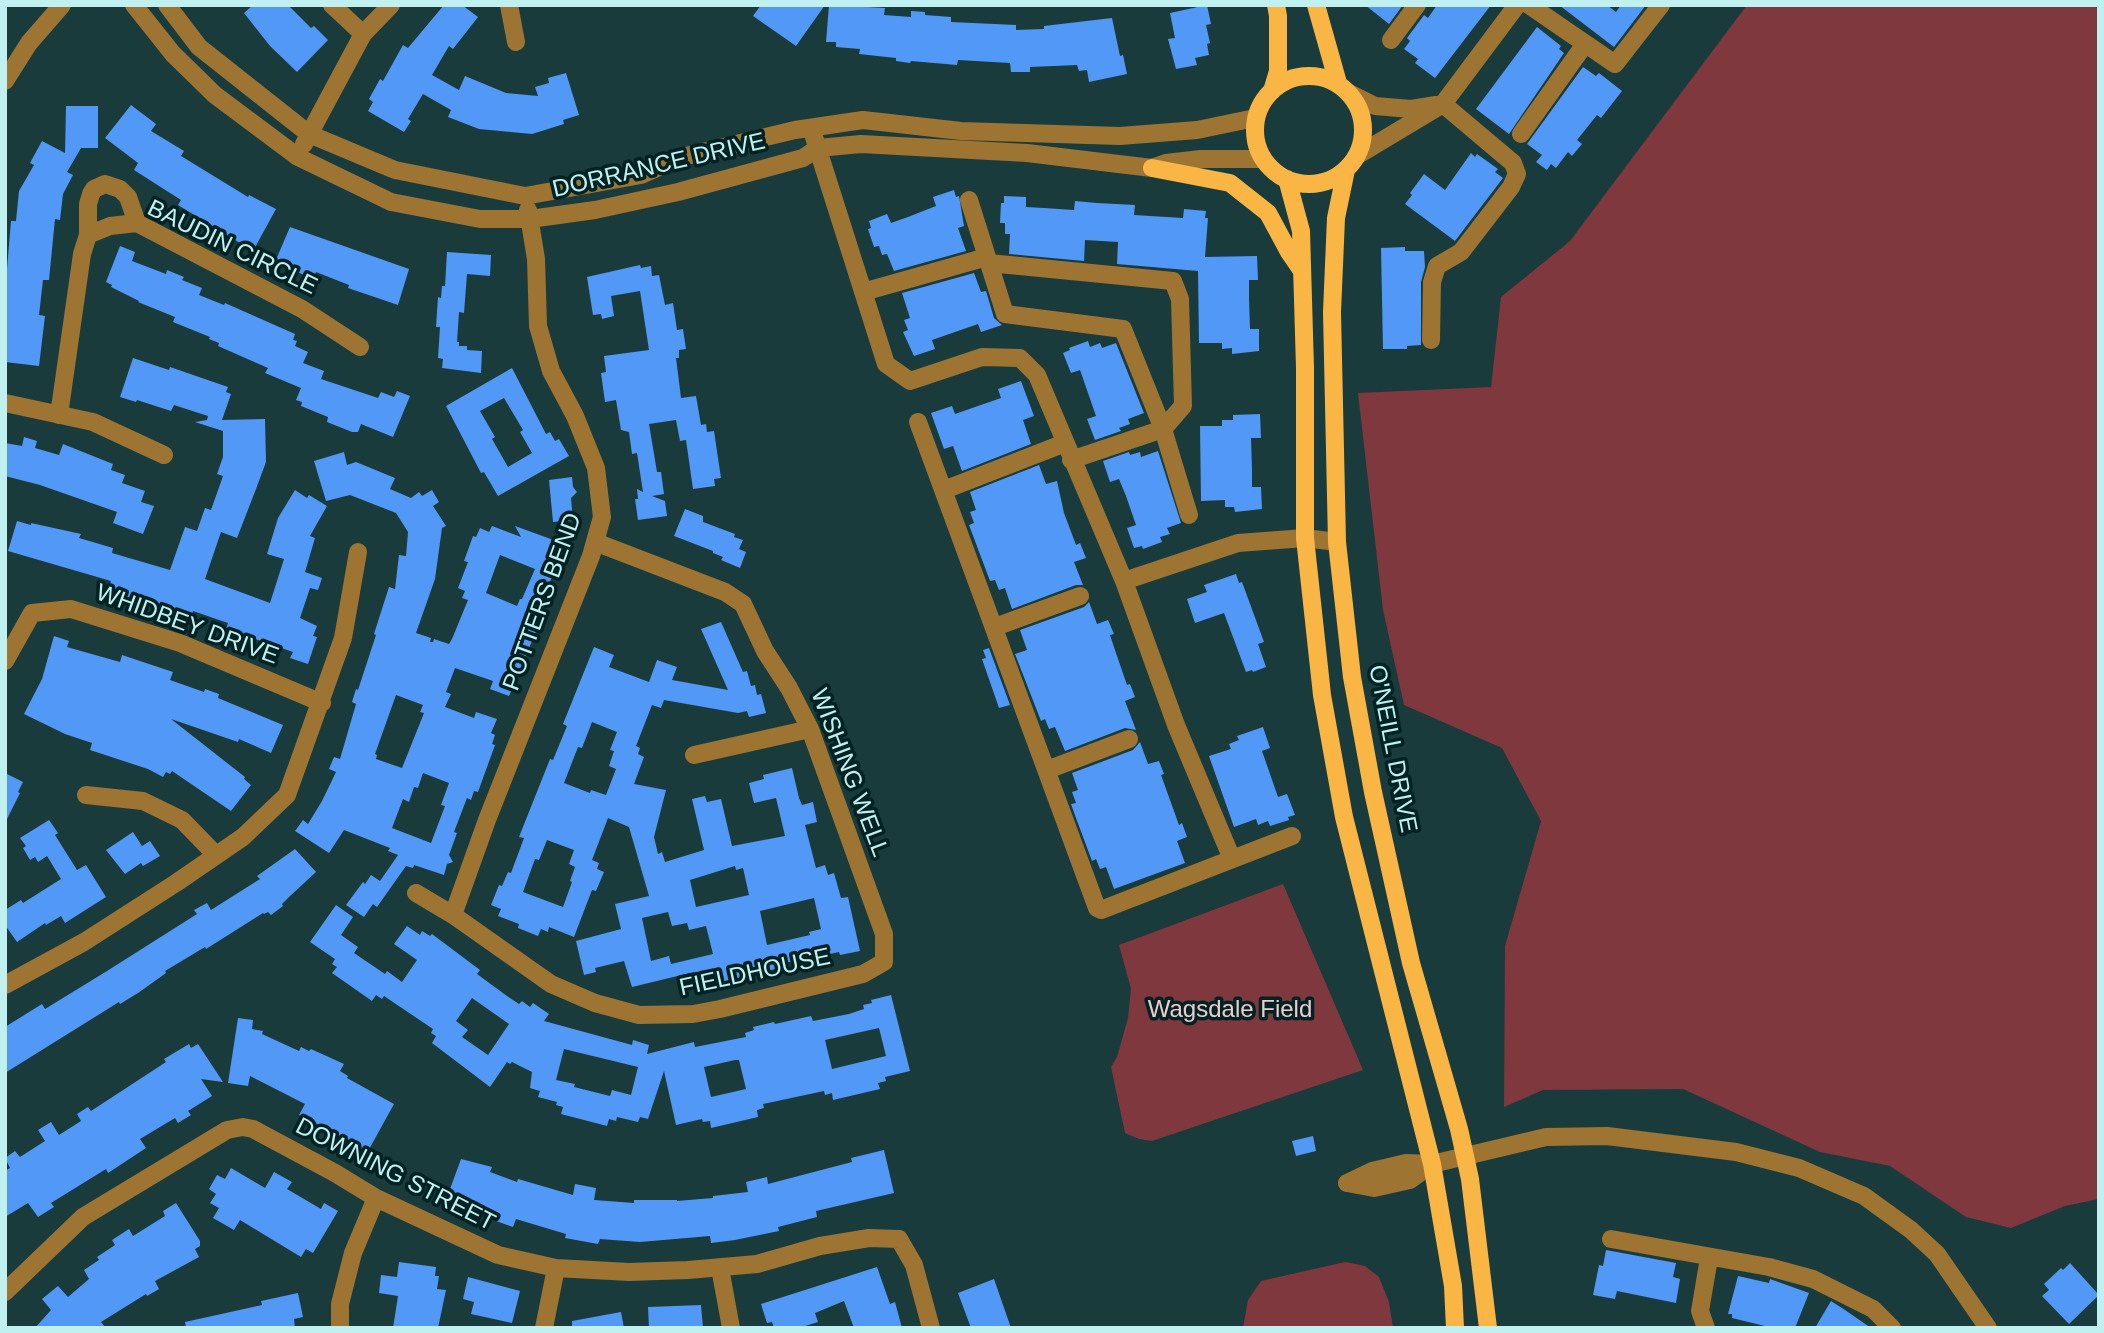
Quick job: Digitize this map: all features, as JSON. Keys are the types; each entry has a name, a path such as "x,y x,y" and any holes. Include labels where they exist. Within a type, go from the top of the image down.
{"main road":[{"path":"1272,91 1278,71 1276,5"},
{"path":"1316,5 1344,88 1363,121 1363,139 1358,155"},
{"path":"1344,88 1320,78 1302,78 1286,82 1272,91 1261,103 1255,118 1258,152 1268,166 1287,179 1301,231 1305,368 1305,538 1322,695 1344,817 1432,1164 1453,1286 1455,1328"},
{"name":"O'NEILL DRIVE","path":"1358,155 1346,170 1336,218 1332,275 1337,542 1352,677 1373,792 1411,963 1459,1129 1470,1179 1488,1328"},
{"path":"1152,168 1230,183 1268,213 1289,253 1302,271"},
{"name":"O'NEILL DRIVE","path":"1287,179 1298,183 1315,183 1346,170"}],"street":[{"path":"5,81 29,43 62,5"},
{"name":"DORRANCE DRIVE","path":"134,5 173,54 215,95 298,157 391,202 480,219 530,219 595,211 803,158 818,148 861,144 1027,153 1152,168 1166,163 1201,159 1263,159"},
{"name":"DORRANCE DRIVE","path":"167,5 199,47 309,134 395,170 526,196 641,176 682,157 812,128 863,120 961,131 1120,136 1197,130 1255,118"},
{"path":"332,5 363,34"},
{"path":"298,157 363,34 391,5"},
{"path":"509,5 516,42"},
{"path":"1391,40 1417,5"},
{"path":"1358,155 1443,104 1517,5"},
{"path":"1530,5 1615,64 1661,5"},
{"path":"1521,134 1585,44"},
{"path":"1344,88 1375,106 1410,109 1443,104 1513,163 1517,174 1511,187 1461,252 1437,266 1432,282 1431,340"},
{"path":"812,128 886,365 910,381 982,357 1020,358 1037,375 1124,581 1176,725 1232,859"},
{"path":"59,415 82,254 88,235 88,204 94,189 106,184 120,188 128,197 137,223"},
{"name":"POTTERS BEND","path":"453,915 602,517 596,468 575,416 551,371 538,326 536,259 526,196"},
{"path":"969,200 1005,314 1123,329 1163,429 1189,515"},
{"name":"BAUDIN CIRCLE","path":"88,235 110,226 137,223 302,309 360,347"},
{"path":"863,292 988,260 1173,281 1180,299 1183,407 1163,429 1068,451 944,490"},
{"path":"5,403 93,422 164,455"},
{"path":"918,422 1099,910 1292,836"},
{"path":"1124,581 1238,543 1305,538 1337,542"},
{"name":"WISHING WELL","path":"595,541 725,592 743,604 765,651 789,688 810,729 884,934 884,962"},
{"path":"5,985 84,942 243,837 287,795 343,638 358,552"},
{"path":"995,627 1080,596"},
{"name":"WHIDBEY DRIVE","path":"5,661 32,612 71,609 180,643 322,703"},
{"path":"694,755 810,729"},
{"path":"1047,771 1129,738"},
{"path":"86,795 144,800 182,820 216,855"},
{"name":"FIELDHOUSE","path":"416,893 453,915 551,985 595,1003 639,1016 693,1014 720,1009 863,974 884,962"},
{"name":"DOWNING STREET","path":"5,1292 83,1217 227,1130 243,1127 253,1129 376,1198 498,1255 556,1268 629,1272 720,1268 757,1264 820,1246 869,1238 899,1239 914,1265 931,1328"},
{"path":"1432,1164 1546,1137 1608,1136 1736,1152 1799,1168 1864,1196 1911,1230 1950,1269 1989,1328"},
{"path":"340,1328 340,1304 353,1253 376,1198"},
{"path":"1611,1239 1769,1267 1813,1279 1873,1309 1892,1328"},
{"path":"1706,1328 1700,1311 1709,1258"},
{"path":"544,1328 556,1268"},
{"path":"720,1268 731,1328"}],"green space":[{"path":"1747,5 2099,5 2099,1199 2065,1206 2011,1228 1966,1217 1890,1166 1820,1152 1683,1089 1543,1090 1504,1107 1505,946 1541,821 1502,748 1404,705 1383,610 1358,393 1491,387 1501,297 1570,241"},
{"name":"Wagsdale Field","path":"1283,884 1363,1070 1152,1141 1125,1133 1111,1067 1117,1057 1128,1018 1131,989 1119,945"},
{"path":"1345,1262 1365,1266 1379,1277 1389,1302 1393,1328 1243,1328 1248,1300 1261,1281"}],"building":[{"path":"253,5 288,5 311,28 314,26 328,40 297,72 270,46 244,13"},
{"path":"444,5 462,5 478,17 453,49 449,46 432,75 459,90 465,76 506,93 538,96 535,87 549,83 548,78 566,73 579,115 563,120 564,124 532,134 479,129 448,117 451,110 423,94 408,119 411,121 404,132 368,111 373,102 369,99 380,79 383,81 403,45 408,48"},
{"path":"761,5 825,5 796,46 753,16"},
{"path":"829,5 885,8 884,15 911,17 911,11 925,12 925,15 951,17 951,22 1016,25 1016,30 1044,29 1044,26 1112,18 1120,56 1123,55 1127,74 1089,82 1087,70 1079,71 1077,65 1030,67 1030,72 1011,72 1010,63 958,60 957,65 910,63 896,61 896,58 859,54 860,49 836,47 836,42 826,42"},
{"path":"1207,5 1211,24 1206,25 1210,43 1207,44 1209,55 1195,58 1197,65 1176,69 1168,39 1175,38 1170,13"},
{"path":"1365,5 1403,5 1389,24"},
{"path":"1437,5 1491,5 1435,78 1415,63 1418,59 1404,49 1410,41 1407,38 1424,15 1428,18"},
{"path":"1559,5 1607,5 1616,12 1621,5 1646,5 1614,47"},
{"path":"1537,27 1561,46 1559,49 1564,53 1509,134 1476,109"},
{"path":"1583,67 1596,76 1599,73 1622,91 1601,118 1597,115 1577,140 1582,144 1572,156 1568,152 1556,168 1551,164 1547,170 1536,162 1542,155 1527,144"},
{"path":"131,105 156,124 151,131 184,151 181,156 248,197 249,195 276,209 253,251 178,205 181,200 134,170 138,163 105,138"},
{"path":"66,106 98,106 98,148 81,148 67,172 73,175 63,194 60,220 55,219 49,280 43,280 39,315 45,316 39,366 5,362 5,293 11,221 16,221 19,191 34,165 30,163 42,141 65,153"},
{"path":"1471,153 1475,157 1477,154 1498,169 1495,172 1503,178 1455,241 1405,204 1424,174 1445,190"},
{"path":"954,190 956,197 959,196 964,226 958,228 966,251 894,271 887,254 882,255 879,246 874,247 868,229 871,228 869,221 887,214 891,223 908,217 936,206 933,197"},
{"path":"1004,196 1026,197 1026,207 1074,210 1075,201 1135,205 1134,215 1183,218 1184,209 1206,211 1205,218 1208,218 1205,257 1257,256 1258,280 1249,280 1249,299 1250,329 1259,329 1259,351 1232,354 1232,348 1222,349 1222,343 1199,343 1198,271 1117,264 1118,242 1085,240 1084,261 1009,254 1010,234 1005,234 1005,223 1000,223"},
{"path":"290,227 409,269 398,305 348,288 349,285 316,272 313,279 275,262"},
{"path":"120,246 135,252 132,261 166,274 167,270 202,288 199,295 224,305 225,303 295,334 295,346 308,352 303,363 324,371 321,379 378,398 381,392 394,397 397,391 410,396 393,437 361,424 358,432 352,432 327,422 328,417 301,406 302,402 296,400 301,388 265,373 268,368 218,346 219,343 209,339 210,337 173,322 175,317 138,302 111,287 112,285 106,282"},
{"path":"1405,247 1405,251 1424,251 1421,345 1407,346 1407,349 1383,349 1381,248"},
{"path":"447,252 491,255 490,276 467,274 464,313 459,312 457,342 459,346 467,346 467,350 482,351 481,373 442,368 443,359 438,358 438,297 441,298 442,286 445,286"},
{"path":"640,265 641,268 651,266 652,276 659,275 665,305 673,303 677,330 683,329 686,349 679,350 679,358 676,358 681,398 696,396 701,425 706,424 707,432 714,431 721,478 714,479 715,486 693,489 686,440 680,441 676,420 649,424 657,472 661,472 664,494 652,496 665,501 667,516 638,520 635,499 638,499 637,489 643,492 637,453 632,454 629,432 621,430 616,400 605,402 601,373 606,372 604,356 649,350 640,291 611,296 614,316 602,319 601,314 593,315 587,277"},
{"path":"974,273 981,292 986,291 994,318 1002,325 981,332 978,324 932,340 935,349 914,356 903,332 908,330 904,320 910,318 902,293"},
{"path":"1088,341 1090,347 1100,343 1102,348 1116,343 1144,413 1128,419 1130,424 1119,428 1121,431 1095,440 1087,419 1096,416 1080,370 1071,373 1063,353"},
{"path":"133,358 169,370 170,367 228,387 226,392 231,394 222,420 265,419 266,462 256,489 237,538 221,532 205,579 270,603 284,559 267,554 278,518 295,490 327,506 310,536 315,538 305,572 322,578 318,590 310,588 300,618 317,626 313,636 317,637 308,664 290,658 293,652 226,629 228,623 193,611 191,617 107,592 111,581 8,551 17,521 81,534 79,538 113,548 112,553 170,570 185,527 197,531 205,508 211,510 223,476 217,474 223,457 223,431 195,422 207,420 208,416 174,405 171,411 120,397"},
{"path":"512,368 546,434 550,432 555,441 559,439 569,456 498,496 484,472 481,473 446,406","holes":["504,398 523,430 520,432 532,453 508,467 480,411"]},
{"path":"1021,381 1034,416 1023,420 1031,444 962,471 953,446 944,449 931,413 952,406 955,414 1001,398 998,389"},
{"path":"1260,414 1261,438 1251,438 1252,487 1261,487 1262,509 1235,512 1234,507 1225,507 1225,500 1201,501 1200,426 1222,426 1222,420 1233,420 1233,415"},
{"path":"24,437 37,441 35,448 59,455 63,444 113,464 111,470 125,475 122,483 145,491 141,502 154,506 143,534 113,523 117,512 40,485 5,476 5,443 22,446"},
{"path":"1158,451 1181,523 1167,528 1170,534 1160,537 1162,542 1143,549 1142,546 1134,548 1127,528 1136,525 1126,496 1119,479 1110,482 1103,461 1129,452 1130,455 1140,452 1141,457"},
{"path":"344,452 347,465 356,462 395,478 390,489 411,498 419,492 422,496 432,490 439,502 433,506 446,526 442,528 435,579 416,633 431,638 430,642 434,639 449,644 452,639 468,600 462,598 465,591 458,588 468,562 464,561 473,536 476,537 480,528 489,532 492,526 521,537 515,526 570,546 560,573 555,571 548,586 535,621 540,622 509,696 490,689 493,681 455,668 446,692 451,694 445,707 474,718 476,712 497,719 491,733 495,735 492,744 495,745 478,792 474,791 471,800 467,798 454,832 457,833 449,855 453,862 447,864 444,875 414,865 413,868 406,866 377,907 373,904 364,917 346,905 371,875 380,881 398,855 388,851 390,848 344,830 329,853 295,831 303,820 308,824 336,772 329,769 334,757 340,759 356,704 352,702 376,635 374,634 389,587 395,589 399,555 406,556 408,532 396,513 350,495 326,501 314,461","holes":["500,555 535,569 517,606 486,593","396,695 423,705 420,712 424,713 402,768 376,759 375,754","423,773 449,783 441,805 445,806 431,843 392,828 403,799 409,802 414,787 418,788"]},
{"path":"1039,465 1046,484 1057,481 1064,513 1076,545 1080,543 1086,558 1074,562 1083,585 1076,585 1012,609 1005,588 999,590 995,580 990,581 969,525 974,523 970,512 976,510 970,492"},
{"path":"572,477 573,487 577,492 571,498 573,520 553,522 549,480"},
{"path":"685,509 703,516 703,522 735,534 734,537 743,540 739,549 746,552 740,568 721,560 723,557 713,551 674,536"},
{"path":"1236,574 1239,583 1242,582 1264,642 1258,644 1266,667 1253,672 1246,672 1224,613 1195,623 1187,599 1207,592 1204,585"},
{"path":"1089,602 1097,624 1108,620 1114,634 1110,635 1127,685 1130,684 1135,697 1125,701 1136,730 1125,728 1065,751 1055,727 1049,729 1045,719 1041,721 1015,654 1027,650 1020,630 1084,607"},
{"path":"721,622 743,672 747,671 757,695 761,694 766,713 749,717 747,711 738,713 664,700 661,708 652,705 636,746 640,748 638,754 644,757 634,784 666,790 654,837 658,854 662,852 665,862 704,850 692,799 705,796 707,802 721,799 732,846 785,836 776,798 754,803 749,783 764,779 763,775 792,768 802,805 813,802 817,822 805,825 816,868 825,865 828,875 834,873 841,898 848,897 860,951 840,955 839,952 830,954 828,950 793,958 794,961 779,964 779,968 724,982 723,978 712,981 711,976 696,980 694,972 632,987 624,961 595,968 596,972 584,975 576,941 621,929 615,904 649,896 629,827 608,818 592,860 599,863 597,869 604,872 596,891 592,890 574,937 549,927 548,932 541,929 538,936 518,928 519,924 498,916 501,909 491,905 499,885 502,886 508,872 511,873 524,838 519,837 550,759 553,760 567,726 563,724 594,647 614,655 609,667 649,682 657,660 677,667 672,680 728,690 701,629","holes":["592,722 617,732 610,750 614,751 609,766 616,769 606,795 591,790 590,793 564,783 578,747 582,748","547,840 574,850 569,864 575,867 563,907 523,892 535,859 539,860","735,866 736,870 743,868 749,895 696,907 690,880","814,898 821,929 809,932 810,935 767,945 760,911","668,912 672,926 687,923 689,930 706,926 713,954 671,964 669,956 651,961 642,918"]},
{"path":"54,636 69,641 67,647 120,662 122,655 173,672 170,680 204,692 205,689 219,694 218,698 283,725 271,753 239,739 238,742 171,719 245,777 251,785 231,811 172,771 170,774 166,772 163,777 148,769 90,750 92,743 65,734 24,714 42,679"},
{"path":"989,648 1010,705 999,708 982,659 986,658 983,650"},
{"path":"1263,727 1270,748 1262,751 1278,797 1287,794 1295,815 1288,817 1289,820 1270,826 1268,821 1258,825 1256,819 1234,827 1209,756 1231,749 1229,744 1239,740 1237,736"},
{"path":"1140,742 1148,764 1159,761 1164,774 1161,775 1179,825 1182,823 1187,837 1177,841 1185,863 1114,889 1106,867 1100,869 1096,859 1092,861 1076,818 1071,804 1076,803 1072,792 1078,790 1072,773 1133,750"},
{"path":"5,773 23,782 5,823"},
{"path":"49,820 77,870 86,865 106,897 65,923 61,916 46,925 45,923 17,942 5,925 5,910 21,900 23,903 61,879 47,856 38,862 35,857 30,860 23,848 26,846 20,838"},
{"path":"133,832 142,846 150,841 160,856 143,866 141,863 125,874 106,850"},
{"path":"295,849 316,872 282,904 283,906 271,915 268,912 263,913 165,971 166,973 138,993 5,1073 5,1027 42,1004 45,1009 107,971 197,914 194,910 207,903 211,910 260,879 257,876"},
{"path":"336,905 353,917 341,935 358,947 354,953 402,982 417,960 394,944 407,926 420,935 422,931 430,936 432,934 480,970 477,974 507,996 530,1007 533,1003 549,1014 544,1021 632,1045 633,1040 649,1045 647,1054 694,1042 695,1047 746,1037 745,1033 754,1030 753,1027 774,1022 775,1024 811,1016 813,1021 849,1014 864,1009 863,1005 872,1003 871,1000 891,995 910,1071 885,1077 886,1081 878,1083 880,1089 833,1100 832,1093 825,1095 824,1091 763,1104 764,1108 757,1110 758,1117 711,1128 710,1121 703,1122 702,1119 676,1125 664,1071 648,1119 640,1117 638,1122 617,1117 616,1121 609,1119 607,1126 561,1114 563,1107 556,1105 557,1102 538,1097 540,1091 530,1088 532,1072 512,1062 507,1062 490,1087 432,1043 436,1036 431,1033 433,1029 384,996 382,999 376,995 372,1001 332,973 337,967 332,964 335,959 310,942","holes":["472,998 509,1024 488,1055 462,1037 468,1030 456,1021","879,1028 886,1056 832,1069 825,1040","564,1049 638,1067 631,1095 612,1090 610,1096 556,1080","739,1060 746,1089 711,1097 704,1067"]},
{"path":"238,1018 253,1020 252,1029 263,1031 262,1034 299,1051 301,1047 309,1051 311,1049 344,1064 340,1071 348,1076 347,1078 394,1104 367,1153 299,1115 305,1104 250,1076 248,1086 228,1083"},
{"path":"189,1044 191,1048 198,1044 223,1082 201,1079 212,1096 188,1111 191,1115 178,1123 175,1118 140,1139 146,1148 108,1173 106,1169 51,1203 54,1207 38,1217 28,1203 5,1217 5,1171 10,1168 5,1158 15,1151 20,1157 45,1141 38,1130 51,1122 59,1135 81,1121 77,1114 88,1107 91,1111"},
{"path":"1313,1136 1316,1151 1296,1156 1292,1141"},
{"path":"884,1150 894,1193 816,1211 817,1217 778,1227 779,1231 711,1243 710,1236 640,1242 600,1239 598,1244 565,1238 566,1234 516,1219 513,1227 496,1221 498,1215 464,1203 463,1206 446,1200 461,1159 492,1167 490,1172 517,1182 518,1179 573,1195 575,1184 596,1188 594,1200 634,1203 634,1200 677,1201 748,1192 746,1182 767,1177 768,1184 852,1162 851,1158"},
{"path":"231,1168 265,1188 274,1172 292,1182 287,1189 321,1209 324,1203 338,1211 313,1253 306,1249 301,1257 240,1220 234,1230 213,1218 219,1208 210,1203 216,1194 209,1189 217,1175 225,1179"},
{"path":"176,1203 200,1241 200,1246 195,1249 199,1257 155,1281 159,1289 101,1322 106,1328 35,1328 51,1310 42,1299 58,1286 68,1297 89,1279 84,1270 115,1245 112,1240 129,1229 133,1236 165,1216 163,1211"},
{"path":"1606,1250 1676,1263 1673,1277 1680,1279 1676,1303 1617,1291 1615,1299 1593,1295 1599,1265 1603,1266"},
{"path":"399,1262 436,1267 435,1276 439,1276 437,1289 446,1290 438,1328 393,1328 398,1296 379,1293 381,1275 397,1277"},
{"path":"2070,1263 2099,1295 2069,1324 2042,1296 2049,1290 2044,1284"},
{"path":"877,1267 890,1304 895,1302 902,1328 854,1328 844,1301 815,1313 818,1322 799,1328 774,1328 772,1322 767,1323 761,1304"},
{"path":"1738,1276 1769,1283 1770,1279 1809,1293 1795,1328 1773,1328 1732,1318 1732,1314 1728,1314"},
{"path":"468,1277 520,1291 512,1323 471,1314 474,1302 463,1299"},
{"path":"994,1279 1011,1328 971,1328 958,1293"},
{"path":"298,1293 303,1317 294,1319 295,1328 186,1328 185,1322 262,1305 261,1301"},
{"path":"1831,1301 1845,1310 1871,1328 1815,1328"},
{"path":"701,1305 703,1328 649,1328 648,1307"},
{"path":"621,1312 624,1328 572,1328 572,1321"}]}
